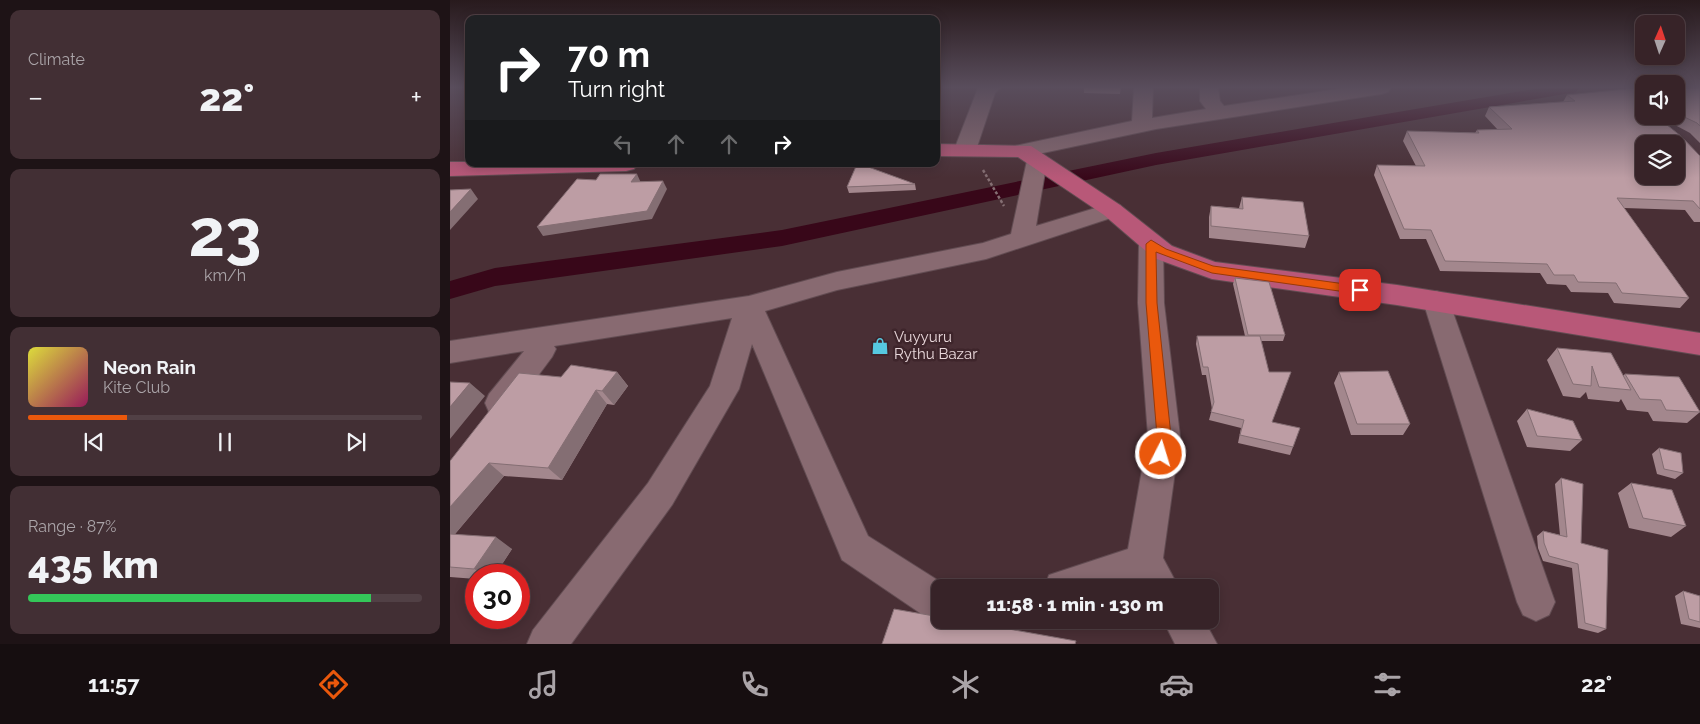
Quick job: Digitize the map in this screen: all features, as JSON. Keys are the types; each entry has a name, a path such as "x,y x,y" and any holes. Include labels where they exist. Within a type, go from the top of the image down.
{"main road":[{"path":"940,150 965,150 1029,156 1112,210 1163,252 1212,270 1436,301 1700,344"},
{"path":"450,154 465,153"},
{"path":"450,169 520,167"}],"street":[{"path":"965,150 976,118"},
{"path":"1142,118 1142,126"},
{"path":"1022,240 1029,156 1086,136 1189,118"},
{"path":"450,352 640,321 749,306 837,281 986,251 1112,210"},
{"path":"1124,579 1152,575 1164,436 1151,303 1151,244"},
{"path":"1436,301 1536,602"},
{"path":"749,306 855,548 931,599"},
{"path":"547,644 660,494 724,389 749,306"},
{"path":"481,428 542,349"},
{"path":"1188,629 1197,644"}],"path":[{"path":"982,168 1007,211"}],"building":[{"path":"1501,118 1635,118 1635,125 1667,125 1680,135 1635,135 1635,185 1685,185 1685,140 1700,156 1700,209 1693,201 1617,198 1689,298 1622,293 1616,283 1578,282 1574,275 1554,275 1547,264 1445,261 1431,230 1404,229 1377,165 1425,166 1407,131 1479,133 1477,130 1512,129"},
{"path":"1687,118 1700,118 1700,126 1697,123"},
{"path":"856,167 868,167 915,184 847,187"},
{"path":"600,174 637,174 631,182 663,181 647,211 537,227 577,179 596,180"},
{"path":"471,189 450,212 450,190"},
{"path":"1242,197 1303,202 1309,236 1211,226 1211,206 1243,209"},
{"path":"1235,278 1269,282 1285,335 1248,335"},
{"path":"1197,336 1260,336 1269,372 1291,372 1272,422 1300,428 1293,447 1240,435 1244,420 1211,412 1214,402 1208,367 1203,367"},
{"path":"1557,348 1611,353 1631,390 1599,387 1592,366 1591,386 1573,384"},
{"path":"571,365 617,372 602,391 596,390 548,468 489,463 450,507 450,461 519,373 561,377"},
{"path":"1388,371 1410,424 1357,424 1339,372"},
{"path":"1625,374 1679,377 1700,412 1666,410 1661,400 1640,399"},
{"path":"450,382 470,383 450,407"},
{"path":"1527,409 1573,421 1582,440 1537,436"},
{"path":"1659,448 1681,453 1683,473 1664,469"},
{"path":"1561,478 1583,484 1581,543 1608,550 1606,629 1585,623 1578,564 1549,556 1544,543 1543,531 1567,537"},
{"path":"1631,483 1672,490 1686,526 1643,518"},
{"path":"450,534 496,537 477,564 465,564 465,568 450,567"},
{"path":"1683,591 1700,596 1700,622 1689,619"},
{"path":"894,609 931,615 931,629 1009,629 1076,641 1075,644 882,644"}],"waterway":[{"path":"450,290 495,277 782,238 1156,159 1395,118"}],"place":[{"name":"Vuyyuru Rythu Bazar","path":"880,346"}],"route":[{"path":"1161,454 1164,436 1151,303 1151,244 1163,252 1212,270 1268,276 1360,290"}]}
